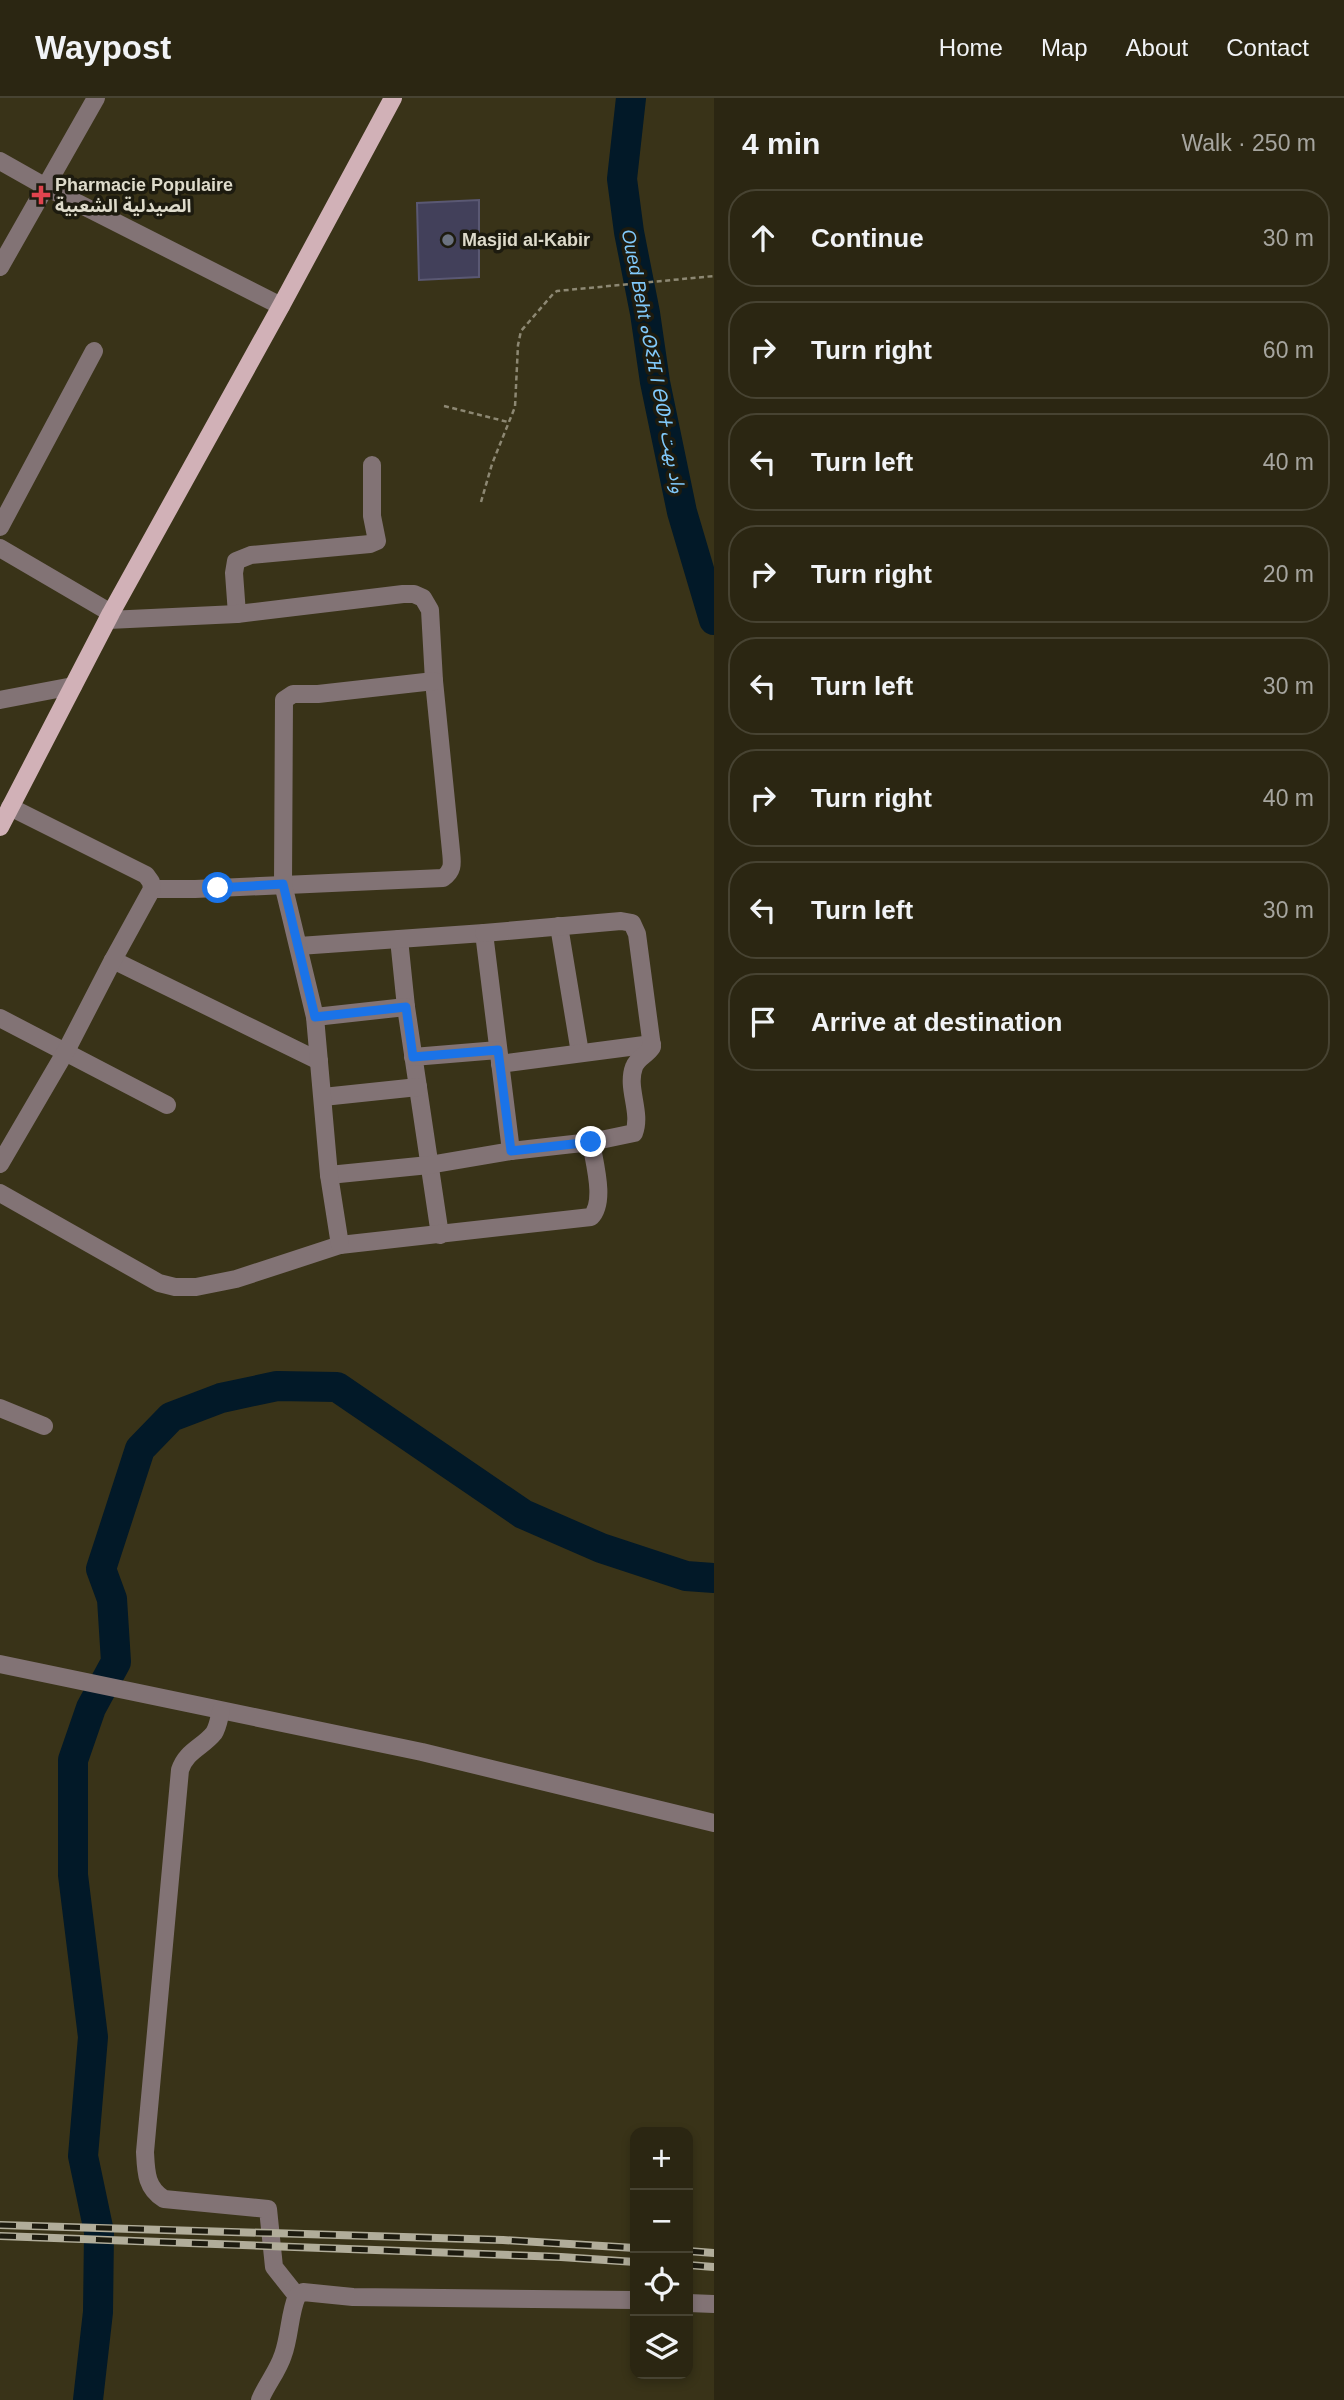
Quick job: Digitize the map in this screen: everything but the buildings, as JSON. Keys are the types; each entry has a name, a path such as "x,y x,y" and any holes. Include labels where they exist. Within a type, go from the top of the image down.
{"main road":[{"path":"0,827 109,616 393,98"}],"street":[{"path":"0,267 96,98"},
{"path":"0,161 281,306"},
{"path":"0,527 94,351"},
{"path":"237,614 234,573 236,561 251,555 370,544 377,541 372,516 372,465"},
{"path":"0,548 109,616 237,614 414,594 427,602 430,610 434,681 453,867 450,873 443,878 152,889"},
{"path":"340,1245 329,1175 315,1017 283,884 284,701 293,694 317,694 434,681"},
{"path":"0,700 73,686"},
{"path":"0,1164 66,1051 152,889 146,876 10,807"},
{"path":"299,946 617,921 632,923 640,946 652,1044 649,1052 635,1063 632,1073 636,1110 634,1133 591,1142 511,1151 429,1165 329,1175"},
{"path":"559,926 580,1053"},
{"path":"484,933 511,1151"},
{"path":"399,939 406,1007 440,1235"},
{"path":"113,960 319,1061"},
{"path":"315,1017 406,1007"},
{"path":"0,1018 167,1105"},
{"path":"413,1057 580,1053 652,1044"},
{"path":"323,1097 418,1087"},
{"path":"0,1193 159,1283 176,1287 196,1287 236,1279 340,1245 591,1217 595,1214 599,1200 591,1142"},
{"path":"0,1408 44,1426"},
{"path":"0,1664 422,1752 714,1824"},
{"path":"221,1711 212,1735 193,1750 182,1763 180,1770 145,2152 146,2176 149,2186 164,2199 268,2209 274,2267 297,2296"},
{"path":"260,2400 282,2359 297,2296 303,2292 353,2297 630,2300"},
{"path":"693,2303 714,2304"}],"path":[{"path":"481,502 515,407 521,331 557,291 714,276"},
{"path":"444,406 508,422"}],"waterway":[{"name":"Oued Beht ⴰⵙⵉⴼ ⵏ ⴱⵀⵜ واد بهت","path":"631,98 622,179 629,232 655,382 682,512 714,620"},
{"name":"Oued Beht ⴰⵙⵉⴼ ⵏ ⴱⵀⵜ واد بهت","path":"88,2400 98,2312 99,2232 83,2156 93,2037 73,1875 73,1760 91,1708 116,1662 112,1599 101,1569 140,1449 171,1417 221,1398 277,1386 337,1387 523,1514 601,1548 686,1576 714,1578"}],"railway":[{"path":"0,2225 503,2240 630,2248"},
{"path":"0,2236 630,2262"},
{"path":"693,2251 714,2253"},
{"path":"693,2265 714,2267"}],"place":[{"name":"Pharmacie Populaire الصيدلية الشعبية","path":"41,195"},
{"name":"Masjid al-Kabir","path":"448,240"}],"route":[{"path":"218,888 283,884 315,1017 406,1007 413,1057 498,1050 511,1151 591,1142"}]}
